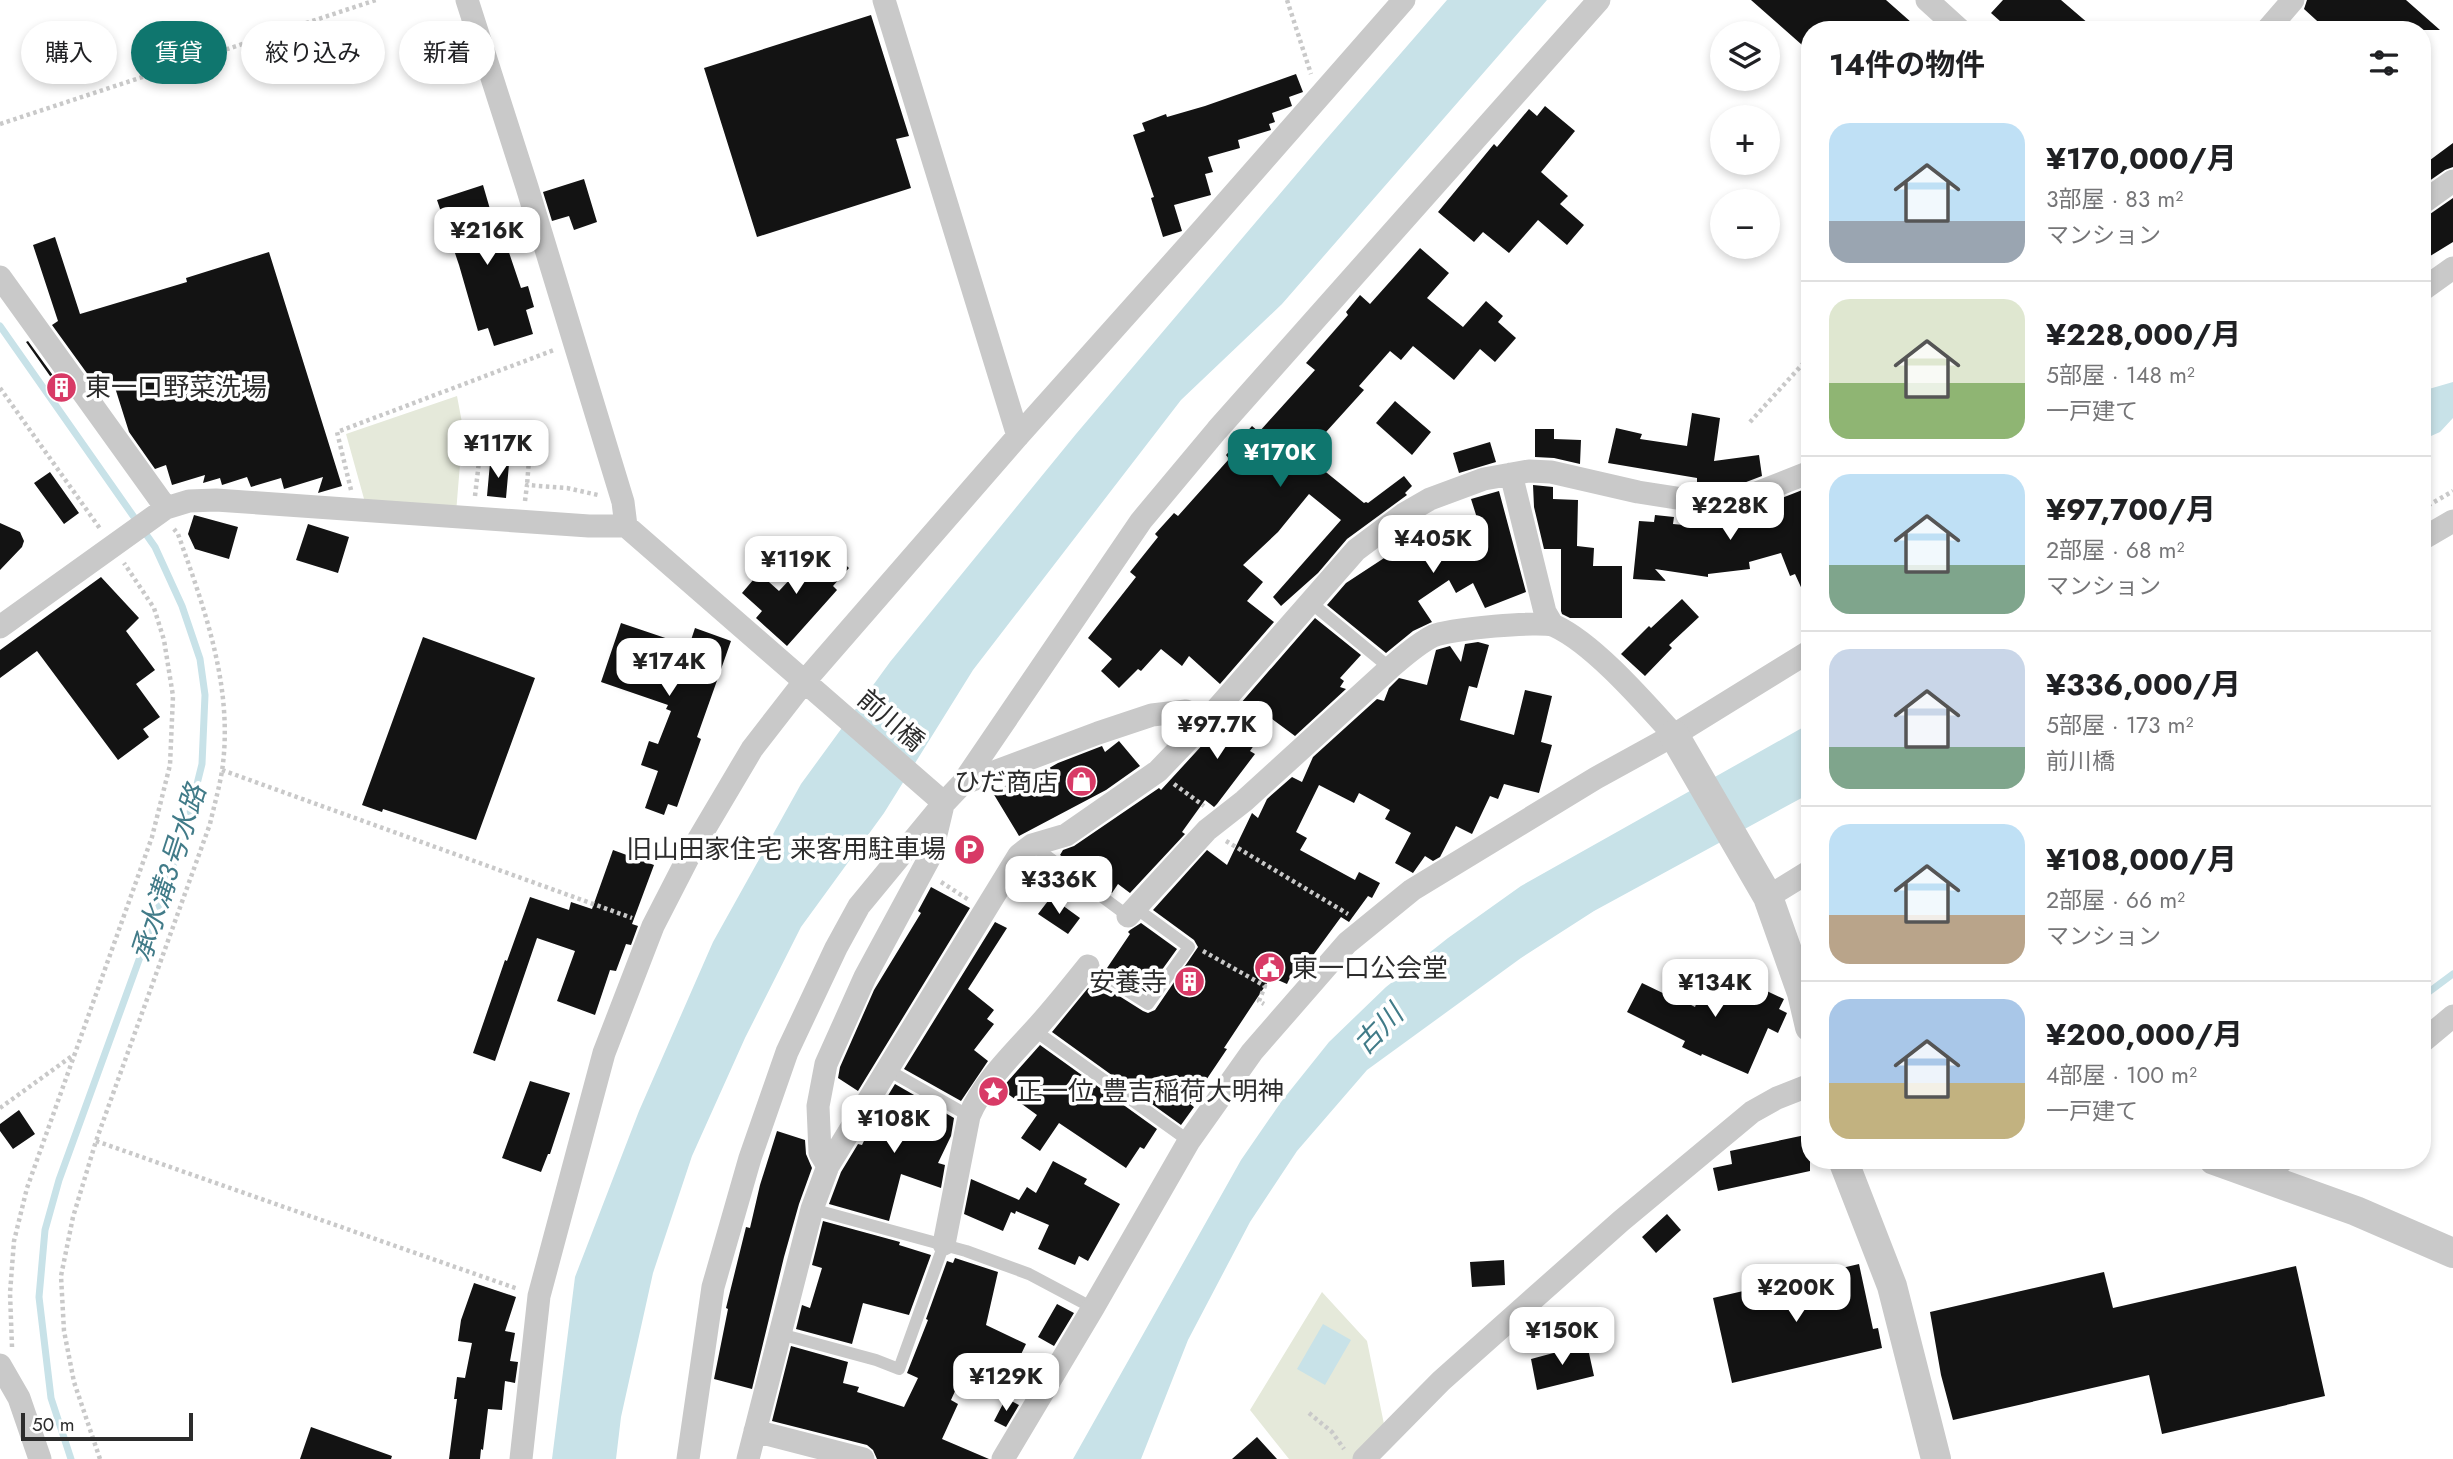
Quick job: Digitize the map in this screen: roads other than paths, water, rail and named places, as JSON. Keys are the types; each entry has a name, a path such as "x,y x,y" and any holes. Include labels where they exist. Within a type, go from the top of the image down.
{"street":[{"path":"0,627 161,512 190,500 589,526 626,526 623,502 467,0"},
{"path":"884,0 1018,436"},
{"path":"521,1459 539,1296 604,1053 653,926 691,852 752,749 810,686 1018,436 1404,0"},
{"path":"962,784 1141,521 1217,430 1599,0"},
{"path":"1927,0 1950,21"},
{"path":"2275,21 2293,0"},
{"path":"2431,197 2453,181"},
{"path":"2431,284 2453,268"},
{"path":"0,277 161,512"},
{"path":"748,1459 812,1209 828,1166 1019,855 1032,845 1066,835 1158,771 1207,720 1356,550 1404,514 1454,489 1511,474 1550,472 1638,492 1696,501 1744,498 1801,476"},
{"path":"1511,474 1545,612 1552,624 1587,646 1677,741 1764,891 1801,990"},
{"path":"2431,534 2453,521"},
{"name":"前川橋","path":"626,526 937,797"},
{"path":"1133,913 1208,830 1244,801 1390,668 1433,636 1469,628 1552,624"},
{"path":"1003,1459 1189,1141 1252,1052 1347,943 1412,890 1596,778 1677,741 1801,657"},
{"path":"688,1459 713,1287 750,1158 787,1052 859,906 937,797 962,784 1153,715 1186,711 1207,720"},
{"path":"828,1166 820,1153 818,1106 826,1064 865,977 931,855 937,797"},
{"path":"1764,891 1801,876"},
{"path":"944,1244 969,1116 1000,1067 1088,966"},
{"path":"2431,1034 2453,1016"},
{"path":"1364,1459 1441,1381 1621,1221 1752,1112 1777,1098 1801,1089"},
{"path":"1846,1169 1892,1286 1936,1459"},
{"path":"2274,1169 2356,1211 2453,1253"},
{"path":"0,1365 13,1386 40,1459"},
{"path":"755,1431 863,1459"}],"lane":[{"path":"1310,602 1390,668"},
{"path":"1032,845 1189,947 1148,1004 1088,966"},
{"path":"1034,1030 1189,1141"},
{"path":"888,1070 969,1116"},
{"path":"812,1209 944,1244 1029,1274 1093,1308"},
{"path":"780,1334 876,1360 899,1369 944,1244"}],"water":[{"path":"1447,0 1547,0 1282,304 1181,400 973,670 884,813 801,927 745,1038 692,1156 653,1273 621,1417 616,1459 552,1459 575,1277 639,1111 713,942 801,784 890,662 1076,434"},
{"path":"2453,382 2453,418 2440,432 2431,436 2431,388"},
{"name":"古川","path":"1801,728 1801,798 1594,911 1521,958 1367,1070 1297,1151 1250,1222 1188,1340 1141,1459 1073,1459 1241,1160 1281,1102 1329,1042 1386,987 1521,886"},
{"path":"1323,1324 1351,1340 1325,1385 1297,1369"}],"waterway":[{"name":"承水溝３号水路","path":"0,326 155,547 182,606 200,659 205,695 202,764 184,836 59,1180 45,1230 39,1297 51,1398 71,1459"},
{"path":"2431,990 2453,974"}],"place":[{"name":"東一口野菜洗場","path":"62,387"},
{"name":"ひだ商店","path":"1081,782"},
{"name":"旧山田家住宅 来客用駐車場","path":"969,849"},
{"name":"東一口公会堂","path":"1269,968"},
{"name":"安養寺","path":"1190,982"},
{"name":"正一位 豊吉稲荷大明神","path":"993,1091"}]}
